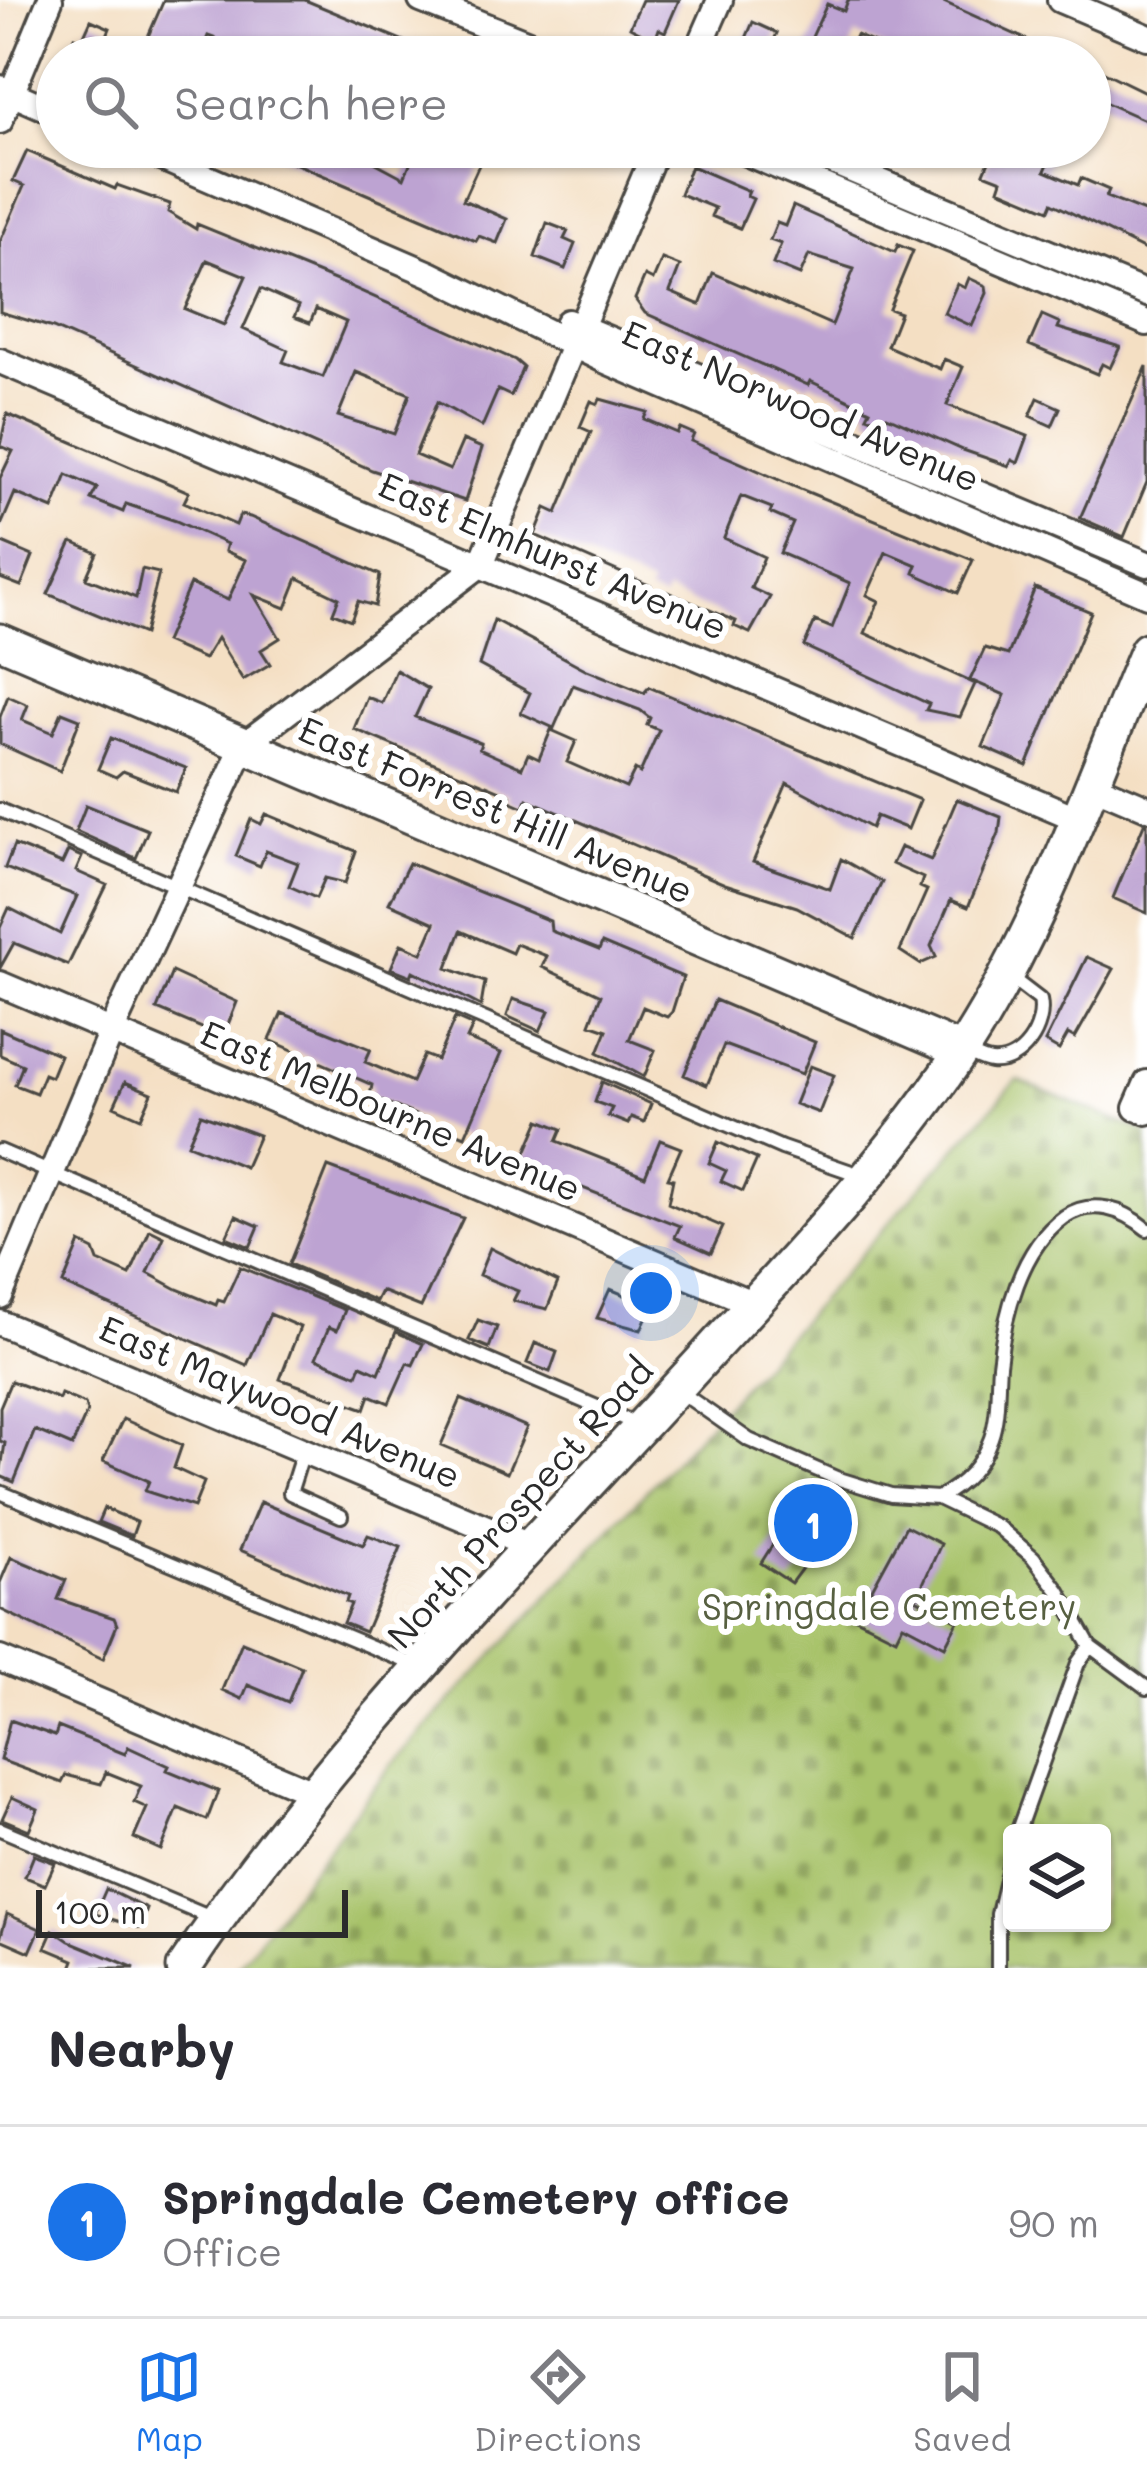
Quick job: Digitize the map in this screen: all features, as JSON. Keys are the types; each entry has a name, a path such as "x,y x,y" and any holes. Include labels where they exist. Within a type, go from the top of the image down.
{"main road":[{"name":"East Forrest Hill Avenue","path":"0,641 962,1051"},
{"name":"North Prospect Road","path":"184,1968 315,1792 867,1177 962,1051 1006,974 1147,650"}],"street":[{"path":"0,121 6,91 50,0"},
{"path":"422,0 505,36"},
{"path":"704,36 720,0"},
{"path":"1060,0 1147,37"},
{"path":"494,31 507,36"},
{"path":"6,91 36,104"},
{"name":"East Norwood Avenue","path":"185,168 578,336 1147,564"},
{"path":"0,1296 111,1032 244,746 481,564 648,168"},
{"path":"782,168 1147,323"},
{"path":"847,168 1147,294"},
{"name":"East Norwood Avenue","path":"578,336 1147,595"},
{"name":"East Elmhurst Avenue","path":"0,361 1076,818"},
{"path":"1091,784 1147,808"},
{"name":"East Melbourne Avenue","path":"0,984 754,1304"},
{"path":"1142,1110 1147,1083"},
{"name":"East Maywood Avenue","path":"0,1323 532,1547"},
{"path":"0,1659 315,1792"}],"lane":[{"path":"0,810 782,1148 867,1177"},
{"path":"962,1051 992,1062 1016,1056 1032,1038 1043,1013 1040,1000 1006,974"},
{"path":"0,1151 643,1426"},
{"path":"938,1498 960,1486 993,1433 1011,1305 1049,1228 1076,1209 1102,1206 1130,1215 1147,1229"},
{"path":"676,1389 749,1440 836,1478 891,1495 938,1498 998,1527 1033,1557 1090,1646 1147,1688"},
{"path":"304,1451 290,1493 340,1516"},
{"path":"0,1492 422,1668"},
{"path":"1020,1824 1078,1663 1090,1646"},
{"path":"0,1829 217,1920"},
{"path":"998,1968 998,1913 1003,1892"}],"green space":[{"name":"Springdale Cemetery","path":"1017,1080 1147,1133 1147,1968 237,1968 391,1765 714,1418"}],"building":[{"path":"164,0 305,0 392,36 208,36 148,36"},
{"path":"642,0 679,0 665,32 659,29 656,36 647,36 630,27"},
{"path":"848,0 939,0 1019,36 813,36 827,4 844,11"},
{"path":"91,20 110,28 107,36 84,36"},
{"path":"753,22 777,33 776,36 747,36"},
{"path":"1111,75 1147,93 1147,121 1111,105"},
{"path":"27,151 36,155 36,168 66,168 115,189 117,185 170,204 168,212 196,229 197,224 349,286 515,360 523,367 511,396 498,390 482,427 437,402 415,455 450,470 463,440 482,448 465,501 372,470 53,328 0,312 0,242 24,186 13,181","holes":["207,260 246,276 224,325 185,309","261,289 299,306 294,317 310,323 316,309 346,322 323,377 283,362 288,350 243,329","356,372 410,394 394,434 338,416"]},
{"path":"306,168 385,168 404,178 408,168 477,168 463,200 507,219 497,243 479,236 476,241"},
{"path":"690,168 696,168 749,191 747,196 753,199 740,228 711,216 715,208 680,194"},
{"path":"986,168 1046,168 1078,185 1081,178 1109,190 1106,197 1147,213 1147,251 1052,203 1049,210 999,189 1002,180 984,173"},
{"path":"793,206 895,252 898,245 913,251 889,309 900,313 887,346 940,369 944,359 963,367 947,405 1028,436 1018,463 1012,460 1009,466 963,450 887,416 884,423 867,416 870,410 810,381 808,385 645,313 635,299 645,276 653,280 662,259 680,266 670,292 700,305 713,273 832,325 854,269 809,255 800,275 773,264 781,244 770,240 777,223 785,226"},
{"path":"547,223 568,231 564,239 575,244 565,269 535,257"},
{"path":"969,278 986,286 987,293 972,326 944,313 957,284 965,288"},
{"path":"1042,315 1060,323 1058,328 1120,347 1110,368 1102,364 1097,374 1029,345"},
{"path":"1147,366 1147,482 1124,537 1080,518"},
{"path":"1038,398 1060,408 1052,426 1030,416"},
{"path":"600,399 647,412 644,419 677,433 680,428 694,434 691,441 973,560 958,593 914,573 917,565 886,552 867,595 879,601 865,633 975,684 960,717 926,710 929,704 804,646 815,621 832,628 850,583 780,553 793,523 770,513 772,508 741,496 724,538 764,557 751,588 770,597 750,633 734,626 736,621 667,592 663,599 648,592 651,586 535,535 546,508 557,513 591,432 580,427 591,401 598,404"},
{"path":"7,414 189,492 184,502 236,525 240,515 250,517 380,575 375,606 358,601 351,620 333,613 339,598 298,578 286,608 254,595 280,638 261,650 270,664 243,680 217,638 204,659 165,642 190,584 228,600 246,560 225,551 227,544 176,521 126,504 123,512 91,499 97,488 67,475 53,509 15,493 0,528 0,478 13,451 0,446"},
{"path":"0,542 33,556 21,586 0,578"},
{"path":"72,542 97,553 86,578 136,598 142,569 159,573 144,634 48,594"},
{"path":"1035,588 1091,612 1027,766 983,747 1005,695 970,680 985,648 1008,655"},
{"path":"494,620 587,670 644,693 649,687 920,800 908,829 876,816 871,828 787,783 753,862 830,889 841,859 882,882 855,938 797,907 725,884 527,799 524,807 508,800 510,795 354,729 367,697 382,703 396,670 428,689 415,717 481,743 479,749 522,768 528,754 539,759 551,730 576,741 567,762 626,788 635,770 640,773 659,730 647,725 650,718 573,685 554,728 521,713 530,693 479,665"},
{"path":"8,696 28,705 22,720 53,733 62,712 80,719 60,771 0,744 0,717"},
{"path":"111,738 186,768 176,792 123,771 116,777 98,769"},
{"path":"957,799 1001,817 999,833 968,907 951,900 931,946 936,957 920,964 900,951 927,890 920,887 923,878 892,864 900,847 931,860"},
{"path":"86,805 148,830 136,858 76,831"},
{"path":"266,814 356,851 345,883 325,878 316,898 289,886 298,863 266,851 260,866 236,856 251,819 261,824"},
{"path":"1147,824 1147,913 1113,898"},
{"path":"14,845 62,864 68,851 82,857 76,871 107,885 68,965 14,943 0,968 0,928 9,908 60,934 77,896 5,868"},
{"path":"409,863 550,921 551,931 599,950 602,943 683,977 672,1012 667,1017 643,1007 629,1040 655,1050 644,1077 598,1052 607,1030 590,1024 601,995 542,967 547,956 516,944 512,953 461,931 447,968 485,982 481,1006 413,971 411,976 391,968 401,944 422,953 435,923 389,903"},
{"path":"1087,957 1114,969 1075,1038 1068,1034 1059,1050 1045,1042"},
{"path":"172,972 237,1002 223,1037 157,1009"},
{"path":"513,999 549,1011 540,1031 507,1016"},
{"path":"715,1000 815,1042 802,1074 724,1045 707,1085 684,1075"},
{"path":"282,1013 371,1049 365,1062 412,1082 424,1055 437,1060 455,1018 473,1026 467,1039 501,1053 465,1136 370,1096 372,1085 270,1040"},
{"path":"0,1029 60,1055 51,1077 44,1074 36,1093 15,1085 23,1065 0,1055"},
{"path":"810,1066 834,1075 819,1113 795,1104"},
{"path":"125,1082 152,1093 141,1118 114,1106"},
{"path":"602,1082 651,1104 644,1122 631,1117 628,1124 608,1116 612,1108 595,1102"},
{"path":"201,1114 259,1135 245,1167 188,1144"},
{"path":"540,1120 562,1129 557,1141 645,1176 660,1140 681,1148 668,1178 673,1179 668,1203 723,1227 711,1253 675,1237 680,1226 521,1164"},
{"path":"718,1142 757,1159 743,1191 721,1181 726,1171 709,1163"},
{"path":"328,1167 463,1218 421,1307 381,1291 376,1301 289,1264"},
{"path":"236,1216 259,1226 250,1247 226,1237"},
{"path":"150,1230 164,1237 148,1273 216,1305 218,1300 224,1302 240,1267 345,1310 337,1330 329,1327 316,1358 357,1375 361,1365 379,1373 396,1332 423,1344 413,1365 407,1363 389,1403 370,1395 365,1409 280,1379 300,1327 270,1314 247,1365 63,1284 80,1243 94,1250 98,1261 130,1275"},
{"path":"490,1248 558,1282 547,1309 513,1301 518,1291 479,1275"},
{"path":"610,1289 651,1306 641,1330 597,1318"},
{"path":"478,1320 497,1327 489,1348 469,1340"},
{"path":"535,1343 557,1352 550,1372 527,1363"},
{"path":"11,1381 59,1399 61,1394 85,1404 87,1412 72,1446 35,1430 14,1482 0,1476 5,1443 0,1441 0,1407"},
{"path":"461,1399 527,1427 507,1473 441,1445"},
{"path":"123,1419 182,1445 174,1468 204,1482 194,1507 145,1491 149,1481 103,1461"},
{"path":"812,1482 848,1506 791,1583 761,1563"},
{"path":"260,1502 363,1545 368,1535 401,1547 365,1632 343,1623 351,1604 346,1602 348,1596 240,1550"},
{"path":"104,1508 137,1522 132,1536 98,1522"},
{"path":"906,1526 941,1544 916,1599 958,1621 945,1646 903,1624 896,1638 856,1618"},
{"path":"11,1557 66,1580 58,1599 114,1618 117,1625 103,1659 0,1609 0,1583"},
{"path":"242,1642 302,1667 288,1702 248,1685 242,1699 222,1690"},
{"path":"10,1720 55,1736 58,1727 125,1754 128,1747 169,1766 167,1770 218,1791 207,1820 178,1808 161,1850 134,1838 147,1808 134,1802 141,1786 106,1772 101,1784 66,1775 62,1783 0,1760"},
{"path":"12,1797 38,1809 29,1830 2,1819"},
{"path":"34,1855 55,1863 45,1885 25,1877"},
{"path":"106,1889 147,1909 140,1928 95,1914"},
{"path":"7,1914 40,1929 30,1952 0,1939"},
{"path":"53,1930 135,1968 71,1968 74,1960 45,1948"}],"place":[{"name":"Springdale Cemetery office","path":"813,1523"}]}
